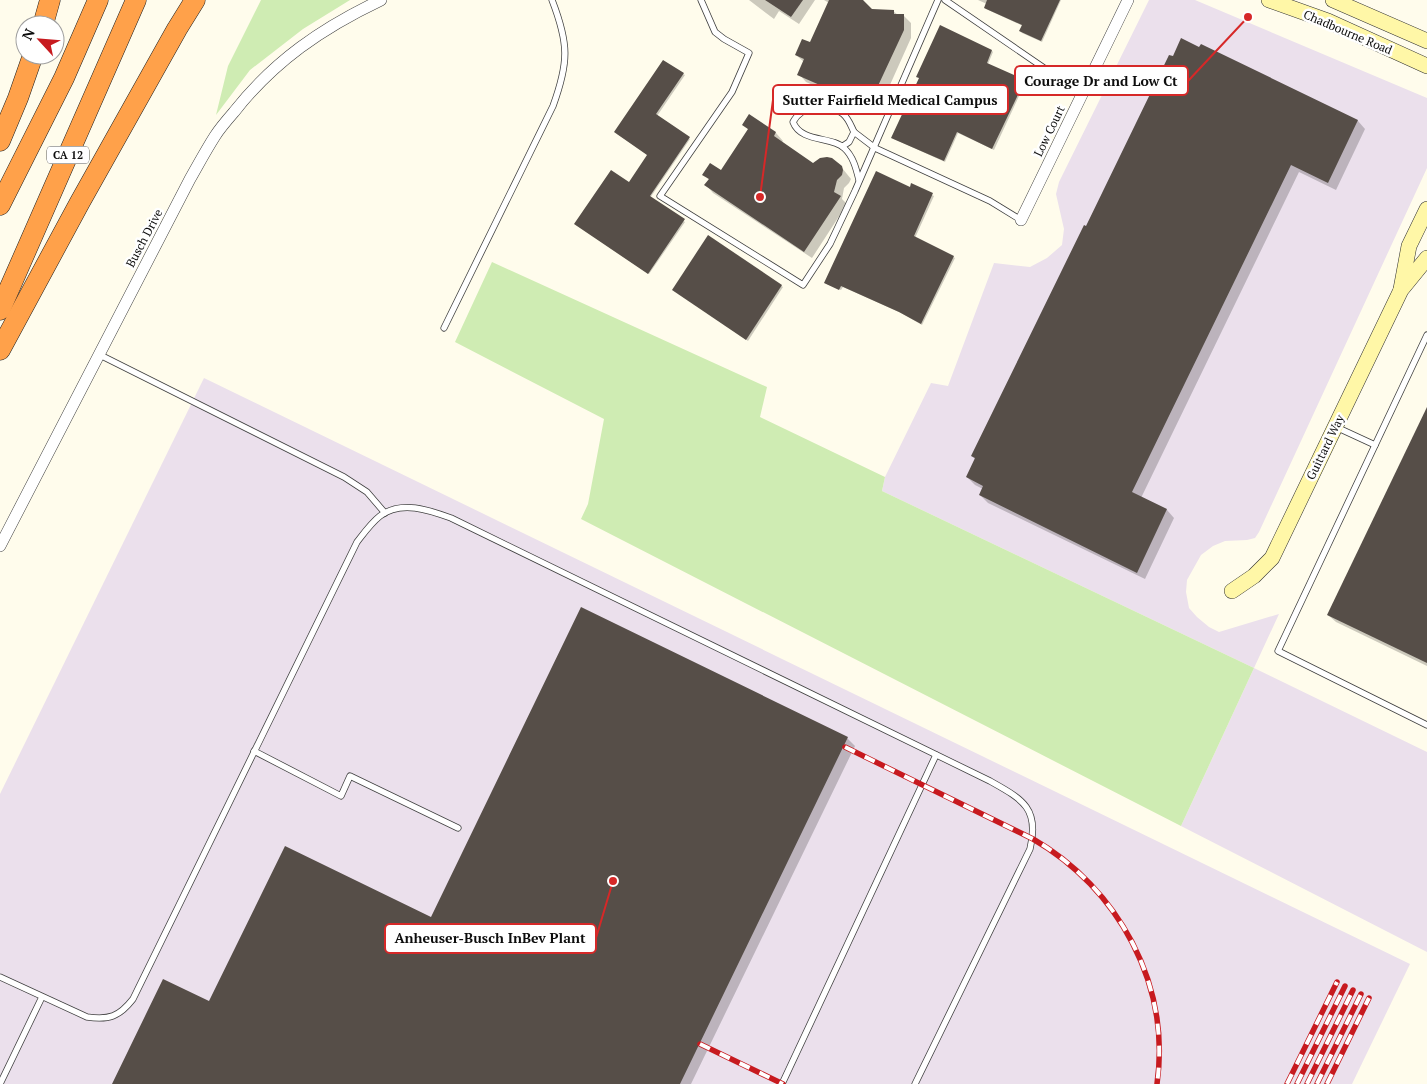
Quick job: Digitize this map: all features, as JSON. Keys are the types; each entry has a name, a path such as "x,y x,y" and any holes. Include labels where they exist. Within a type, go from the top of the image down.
{"highway":[{"path":"46,15 50,0"},
{"name":"CA 12","path":"0,205 64,78 98,0"},
{"name":"CA 12","path":"0,310 136,0"},
{"path":"0,350 80,202 177,28 195,0"},
{"path":"0,141 30,65"}],"street":[{"name":"Busch Drive","path":"0,546 98,354 190,179 216,135 270,71 306,42 345,17 381,0"},
{"name":"Low Court","path":"1021,220 1128,0"},
{"name":"Chadbourne Road","path":"1269,0 1328,21 1427,66"},
{"name":"Chadbourne Road","path":"1333,0 1427,41"},
{"name":"Guittard Way","path":"1401,290 1409,246 1427,210"},
{"name":"Guittard Way","path":"1232,591 1254,576 1272,558 1401,290 1427,258"}],"lane":[{"path":"444,328 553,106 563,80 566,53 562,26 552,0"},
{"path":"701,0 715,32 749,53 732,92 660,196 803,285 830,244 875,148 938,0"},
{"path":"945,0 1082,94"},
{"path":"860,180 855,163 843,146 804,134 795,128 793,122 796,116 810,108 829,108 842,113 848,119 854,132 875,148 990,201 1021,220"},
{"path":"843,146 849,142 854,132"},
{"path":"1427,335 1278,651 1427,725"},
{"path":"98,354 344,477 367,492 385,513"},
{"path":"1335,427 1375,445"},
{"path":"0,977 87,1017 102,1019 115,1016 125,1009 133,999 357,542 372,524 391,509 421,508 450,518 990,781 1019,799 1029,810 1033,823 1033,838 1030,849 914,1084"},
{"path":"254,751 341,796 350,776 458,828"},
{"path":"782,1084 936,755"},
{"path":"0,1084 42,997"}],"shaded area":[{"path":"1149,0 1195,0 1427,98 1427,168 1259,532 1255,538 1225,541 1213,546 1201,555 1187,580 1186,592 1189,608 1209,627 1219,632 1279,614 1254,668 882,491 885,477 931,383 948,386 994,263 1030,267 1047,258 1062,245 1064,229 1056,194 1059,182"},
{"path":"204,378 1410,964 1352,1084 0,1084 0,794"},
{"path":"1254,668 1427,752 1427,952 1181,826"}],"green space":[{"path":"261,0 350,0 303,29 250,70 216,115 228,66"},
{"path":"492,262 767,387 760,417 885,477 882,491 1254,668 1181,826 581,519 588,504 604,419 455,342"}],"building":[{"path":"765,0 803,0 791,17"},
{"path":"829,0 863,0 872,9 894,10 894,14 904,14 904,30 877,88 880,90 872,108 797,75 804,59 795,55 802,39 810,42"},
{"path":"987,0 1060,0 1041,41 1019,31 1022,25 984,8"},
{"path":"940,25 992,50 987,63 1025,80 992,149 957,132 944,161 891,138 919,78 916,77"},
{"path":"1181,38 1199,47 1201,44 1358,120 1328,183 1291,165 1132,492 1167,509 1137,573 979,495 983,486 966,477 975,458 971,456 1084,225 1086,226 1169,55 1173,56"},
{"path":"663,60 684,73 656,114 690,137 650,196 685,219 648,274 574,224 611,170 629,182 647,155 614,132"},
{"path":"749,114 776,132 774,136 813,163 820,158 827,157 832,158 842,166 842,175 837,180 834,192 841,196 804,252 704,185 709,179 702,175 710,163 721,170 748,129 742,125"},
{"path":"876,171 910,187 911,183 933,193 914,236 954,256 921,324 841,286 839,290 824,283"},
{"path":"708,235 782,285 746,340 672,290"},
{"path":"1427,407 1427,663 1327,615"},
{"path":"581,607 848,737 680,1084 112,1084 163,979 209,1001 285,846 431,917"}],"railway":[{"path":"845,747 1033,839 1063,859 1090,884 1113,912 1132,942 1146,975 1155,1010 1159,1047 1157,1084"},
{"path":"1287,1084 1337,982"},
{"path":"1297,1084 1345,986"},
{"path":"1307,1084 1353,990"},
{"path":"1317,1084 1361,994"},
{"path":"1327,1084 1369,998"},
{"path":"700,1044 783,1084"}],"place":[{"name":"Courage Dr and Low Ct","path":"1248,17"},
{"name":"Sutter Fairfield Medical Campus","path":"760,197"},
{"name":"Anheuser-Busch InBev Plant","path":"613,881"}]}
